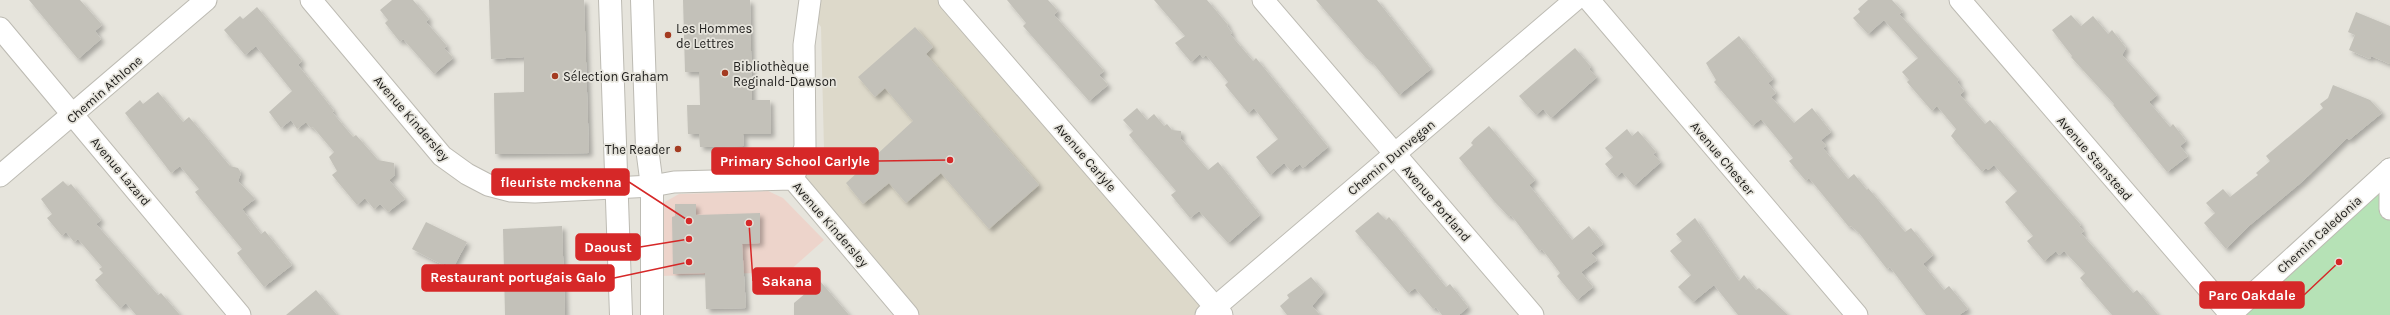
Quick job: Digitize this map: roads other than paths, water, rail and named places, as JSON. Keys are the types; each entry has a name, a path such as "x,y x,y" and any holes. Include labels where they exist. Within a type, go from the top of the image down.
{"street":[{"name":"Chemin Athlone","path":"0,176 206,0"},
{"name":"Avenue Kindersley","path":"310,0 442,156 467,174 488,185 511,190 617,188 652,186 674,182 793,179 908,315"},
{"path":"610,0 621,315"},
{"path":"642,0 647,148 652,186 652,315"},
{"path":"793,179 805,147 804,45 810,0"},
{"name":"Avenue Carlyle","path":"950,0 1214,312"},
{"name":"Avenue Portland","path":"1263,0 1533,315"},
{"name":"Chemin Dunvegan","path":"1214,312 1394,154 1575,0"},
{"name":"Avenue Chester","path":"1590,0 1857,315"},
{"name":"Avenue Stanstead","path":"1960,0 2231,315"},
{"name":"Avenue Lazard","path":"0,28 74,114 240,315"},
{"path":"2390,169 2390,210"},
{"name":"Chemin Caledonia","path":"2231,315 2390,169"}],"place":[{"name":"Les Hommes de Lettres","path":"668,35"},
{"name":"Bibliothèque Reginald-Dawson","path":"725,73"},
{"name":"Sélection Graham","path":"555,76"},
{"name":"The Reader","path":"678,149"},
{"name":"Primary School Carlyle","path":"950,160"},
{"name":"fleuriste mckenna","path":"689,221"},
{"name":"Sakana","path":"749,223"},
{"name":"Daoust","path":"689,239"},
{"name":"Restaurant portugais Galo","path":"689,262"},
{"name":"Parc Oakdale","path":"2339,262"}]}
